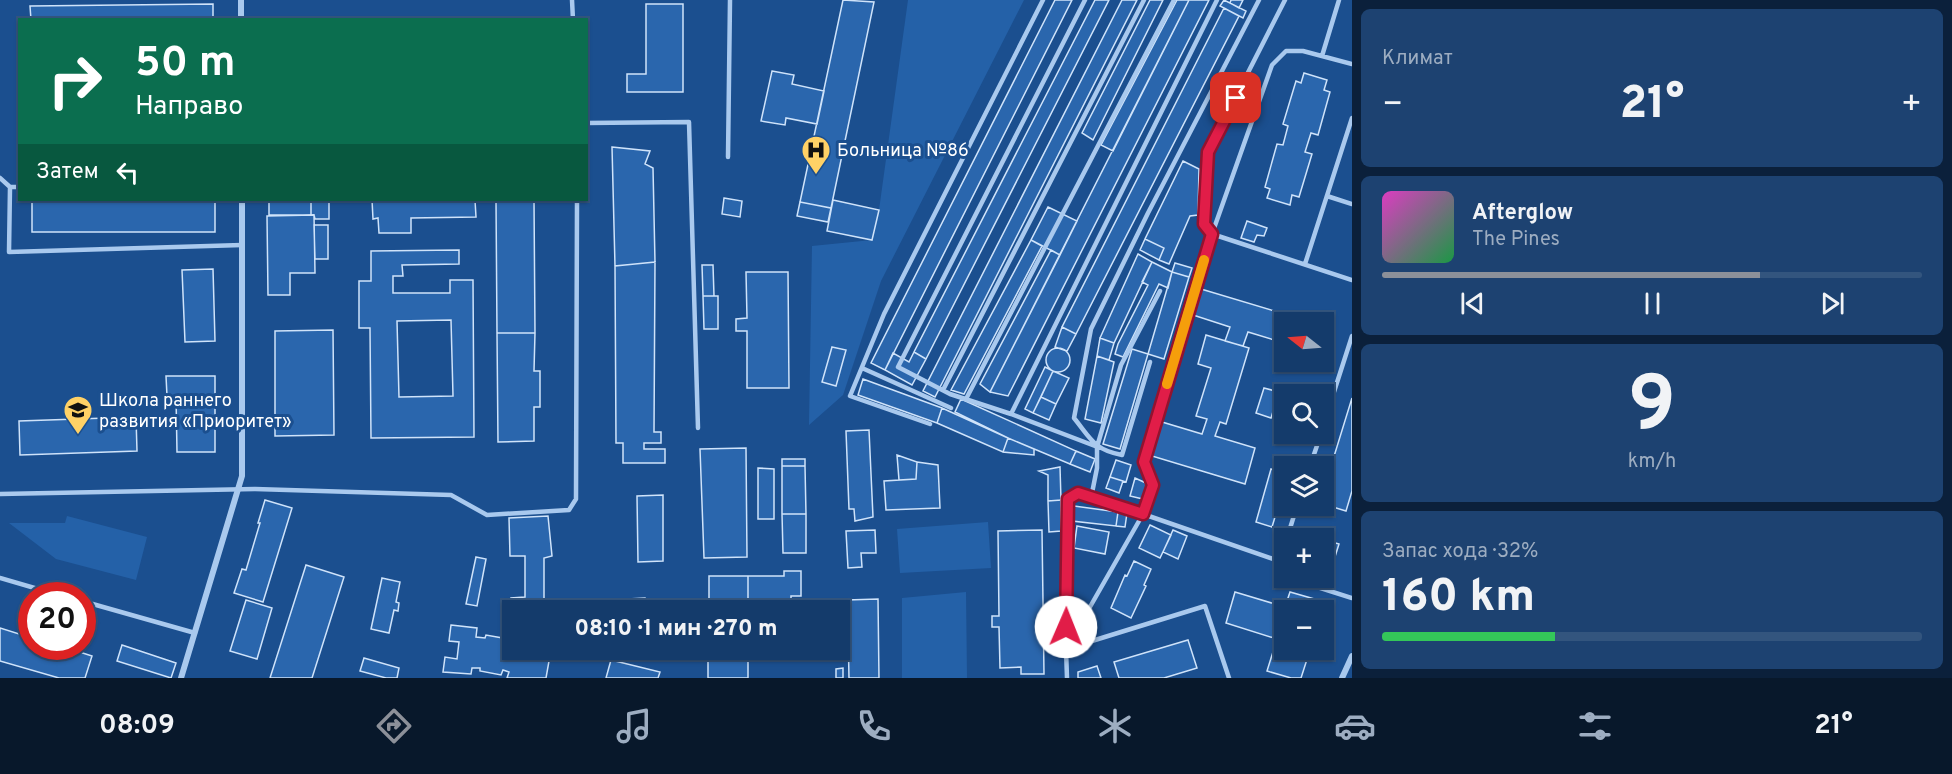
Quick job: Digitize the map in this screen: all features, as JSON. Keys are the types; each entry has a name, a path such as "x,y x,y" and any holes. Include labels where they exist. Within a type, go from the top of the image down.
{"street":[{"path":"241,0 241,18"},
{"path":"181,678 242,476 242,201"},
{"path":"1342,678 1352,656"}],"lane":[{"path":"572,0 573,18"},
{"path":"728,157 730,0"},
{"path":"930,424 850,396 884,314 1043,0"},
{"path":"1085,0 898,367 943,390 1106,452 1122,455 1150,362"},
{"path":"943,390 1144,0"},
{"path":"966,399 1174,0"},
{"path":"1011,414 1217,0"},
{"path":"1097,447 1074,418 1091,329 1148,213 1259,0"},
{"path":"1285,0 1208,152 1204,224 1212,234 1352,280"},
{"path":"1322,56 1339,0"},
{"path":"1066,649 1143,514 1153,485 1144,462 1212,234 1272,65 1286,51 1303,51 1352,64"},
{"path":"1305,264 1352,118"},
{"path":"588,123 689,122 698,428"},
{"path":"0,178 10,187 18,187"},
{"path":"10,187 9,252 242,245"},
{"path":"1327,196 1352,204"},
{"path":"0,494 239,490 451,495 487,515 569,510 576,499 577,201"},
{"path":"1091,498 1097,468 1097,447 1121,365 1160,291"},
{"path":"1334,392 1352,336"},
{"path":"862,368 951,408"},
{"path":"1067,678 1068,499 1078,493 1274,559"},
{"path":"0,578 18,583"},
{"path":"1320,588 1352,598"},
{"path":"96,605 195,633"},
{"path":"1066,649 1205,606 1229,678"}],"shaded area":[{"path":"908,0 1024,0 881,281 843,395 809,425 812,246 872,240 879,210"},
{"path":"67,516 147,537 136,580 56,559 9,523 65,523"},
{"path":"988,522 991,568 900,573 897,529"},
{"path":"966,592 967,678 902,678 902,598"}],"building":[{"path":"843,0 874,2 831,208 800,202"},
{"path":"1055,0 1072,0 885,370 871,363"},
{"path":"1095,0 1109,0 926,359 914,352"},
{"path":"1122,0 1137,0 935,397 923,391"},
{"path":"1150,0 1163,0 1093,140 1082,133"},
{"path":"1177,0 1189,0 1113,151 1101,145"},
{"path":"1189,0 1209,0 1008,396 990,392"},
{"path":"1224,0 1246,11 1243,18 1220,6"},
{"path":"1231,0 1243,0 1239,8 1230,3"},
{"path":"213,4 213,18 31,18 30,6"},
{"path":"646,4 683,4 683,92 627,92 627,74 646,74"},
{"path":"1224,8 1239,16 1076,334 1062,327"},
{"path":"772,71 794,75 792,84 824,91 817,124 786,118 785,125 761,121"},
{"path":"1304,73 1327,80 1324,90 1330,92 1318,135 1311,133 1305,152 1312,154 1299,197 1292,195 1290,205 1267,198 1270,189 1265,187 1277,144 1283,145 1288,126 1283,124 1296,81 1301,83"},
{"path":"612,147 650,151 645,164 653,168 655,262 615,266"},
{"path":"1183,161 1199,169 1198,215 1190,216 1169,264 1159,260 1164,248 1145,239"},
{"path":"724,198 742,201 740,217 722,214"},
{"path":"833,200 879,210 872,240 827,231"},
{"path":"215,201 215,232 32,232 32,202"},
{"path":"269,201 311,201 311,215 269,215"},
{"path":"311,201 329,201 329,219 315,219 314,215 311,215"},
{"path":"372,201 475,201 476,217 411,218 411,233 379,233 378,218 373,219"},
{"path":"496,201 534,201 535,333 497,333"},
{"path":"800,202 831,208 828,222 797,216"},
{"path":"1048,207 1077,221 1060,255 1031,240"},
{"path":"314,215 315,273 290,273 290,295 268,295 267,216"},
{"path":"1247,221 1267,228 1264,236 1257,235 1254,242 1241,238"},
{"path":"314,225 328,225 328,259 315,259"},
{"path":"1145,239 1164,248 1159,260 1140,250"},
{"path":"1031,240 1042,246 964,394 951,390"},
{"path":"459,250 459,264 402,265 403,276 393,276 393,293 450,293 450,280 473,280 474,437 371,438 370,328 359,328 359,281 371,281 371,251","holes":["451,320 453,396 399,397 397,321"]},
{"path":"1051,250 1060,255 990,392 980,384"},
{"path":"1138,254 1152,262 1114,343 1100,338"},
{"path":"655,262 654,432 661,432 661,443 644,443 644,449 665,449 665,463 623,463 623,443 616,443 615,266"},
{"path":"1152,262 1172,272 1168,288 1159,284 1123,357 1115,354 1118,344 1148,285 1142,282"},
{"path":"1175,263 1192,268 1189,277 1172,272"},
{"path":"702,265 713,265 714,296 703,296"},
{"path":"213,269 215,341 185,342 182,270"},
{"path":"746,272 788,272 789,388 747,388 747,331 736,331 736,319 747,318"},
{"path":"1172,272 1189,277 1164,359 1148,354"},
{"path":"1201,289 1278,312 1274,312 1274,340 1248,332 1243,346 1225,341 1230,327 1193,315"},
{"path":"703,296 718,296 718,329 704,329"},
{"path":"1062,327 1076,334 1067,351 1055,347"},
{"path":"333,330 334,435 275,436 275,331"},
{"path":"497,333 535,333 534,371 540,371 540,407 534,407 534,441 498,442"},
{"path":"1206,335 1249,348 1226,424 1220,422 1215,436 1255,448 1245,484 1152,456 1162,422 1202,434 1207,419 1196,416 1211,368 1198,364"},
{"path":"1100,338 1114,343 1109,360 1097,356"},
{"path":"832,347 846,350 836,386 822,382"},
{"path":"1058,348 1067,351 1070,360 1067,369 1058,372 1049,369 1046,360 1049,351"},
{"path":"1132,349 1148,354 1120,449 1103,444"},
{"path":"914,352 926,359 912,385 885,370 893,353 909,362"},
{"path":"1097,356 1114,362 1101,423 1085,419"},
{"path":"1045,367 1053,371 1033,413 1025,409"},
{"path":"1053,371 1069,378 1056,404 1041,397"},
{"path":"166,376 215,376 215,396 167,396"},
{"path":"863,379 942,408 937,423 858,395"},
{"path":"1264,388 1274,391 1274,408 1271,418 1256,413"},
{"path":"176,396 215,396 215,452 177,452"},
{"path":"1041,397 1056,404 1049,420 1033,413"},
{"path":"1352,398 1352,491 1346,511 1334,507 1334,456"},
{"path":"961,399 1076,451 1070,464 1008,438 955,412"},
{"path":"942,408 1008,438 1003,452 937,423"},
{"name":"Школа раннего развития «Приоритет»","path":"136,417 137,451 20,455 19,421"},
{"path":"869,430 873,517 855,521 854,509 849,509 846,431"},
{"path":"1008,438 1034,449 1034,455 1003,452"},
{"path":"746,448 747,557 704,558 700,449"},
{"path":"1076,451 1095,459 1090,472 1070,464"},
{"path":"897,455 917,462 916,479 899,480"},
{"path":"782,459 805,459 805,466 782,466"},
{"path":"1116,460 1131,465 1126,482 1110,477"},
{"path":"917,462 938,465 940,508 886,510 884,481 916,479"},
{"path":"782,466 805,466 806,514 782,514"},
{"path":"1060,467 1061,500 1048,501 1048,475 1039,471"},
{"path":"758,468 774,469 774,519 758,519"},
{"path":"1271,469 1274,470 1275,516 1272,527 1256,522"},
{"path":"1110,477 1123,481 1119,493 1106,488"},
{"path":"1135,478 1148,484 1143,499 1130,496"},
{"path":"663,495 663,561 638,562 637,496"},
{"path":"265,500 292,508 263,602 234,593 242,569 246,570"},
{"path":"1061,500 1061,531 1049,532 1048,501"},
{"path":"1074,506 1118,512 1116,526 1072,521"},
{"path":"1118,512 1127,513 1125,527 1116,526"},
{"path":"782,514 806,514 806,553 783,553"},
{"path":"548,516 552,556 544,558 544,600 511,600 511,598 525,597 525,556 510,556 509,518"},
{"path":"1150,525 1171,535 1160,558 1139,548"},
{"path":"1077,526 1109,532 1105,554 1074,548"},
{"path":"875,530 876,553 861,553 862,567 848,568 846,531"},
{"path":"1042,530 1044,674 1021,674 1021,667 1000,668 999,627 992,627 992,616 999,616 998,531"},
{"path":"1173,530 1187,536 1178,559 1163,552"},
{"path":"1334,543 1339,544 1334,560"},
{"path":"476,557 486,559 477,606 466,604"},
{"path":"1134,561 1151,569 1131,618 1111,608 1125,575 1127,576"},
{"path":"306,565 344,577 312,678 270,678"},
{"path":"784,571 801,571 801,596 791,596 791,600 748,600 748,576 784,576"},
{"path":"709,576 748,576 748,600 709,600"},
{"path":"382,578 400,582 396,602 399,603 398,611 394,610 389,633 371,629"},
{"path":"1235,592 1274,604 1274,638 1226,623"},
{"path":"1290,592 1318,600 1287,600"},
{"path":"645,598 645,600 628,600"},
{"path":"878,599 879,678 849,678 850,600 847,600"},
{"path":"246,600 272,608 257,659 230,651"},
{"path":"451,625 477,628 476,637 485,638 486,635 502,638 502,660 549,660 546,678 507,678 509,672 503,670 501,675 480,671 480,668 472,668 471,674 443,672 445,657 457,659 459,642 449,641"},
{"path":"0,628 18,634 18,660 91,660 85,678 59,678 0,661"},
{"path":"1188,640 1197,668 1164,678 1119,678 1114,662"},
{"path":"122,645 176,663 171,678 117,661"},
{"path":"1274,649 1274,660 1307,660 1301,678 1291,678 1267,671"},
{"path":"364,658 399,668 397,678 386,678 360,671"},
{"path":"611,660 660,672 658,678 606,678"},
{"path":"708,660 748,660 748,678 708,678"},
{"path":"1097,666 1101,678 1078,678 1078,672"},
{"path":"843,668 843,678 836,678 836,669"}],"slow traffic":[{"path":"1167,384 1204,260"}],"place":[{"name":"Больница №86","path":"816,176"},
{"name":"Школа раннего развития «Приоритет»","path":"78,436"}],"route":[{"path":"1066,627 1068,499 1078,493 1143,514 1153,485 1144,462 1212,234 1204,224 1208,152 1236,98"}]}
